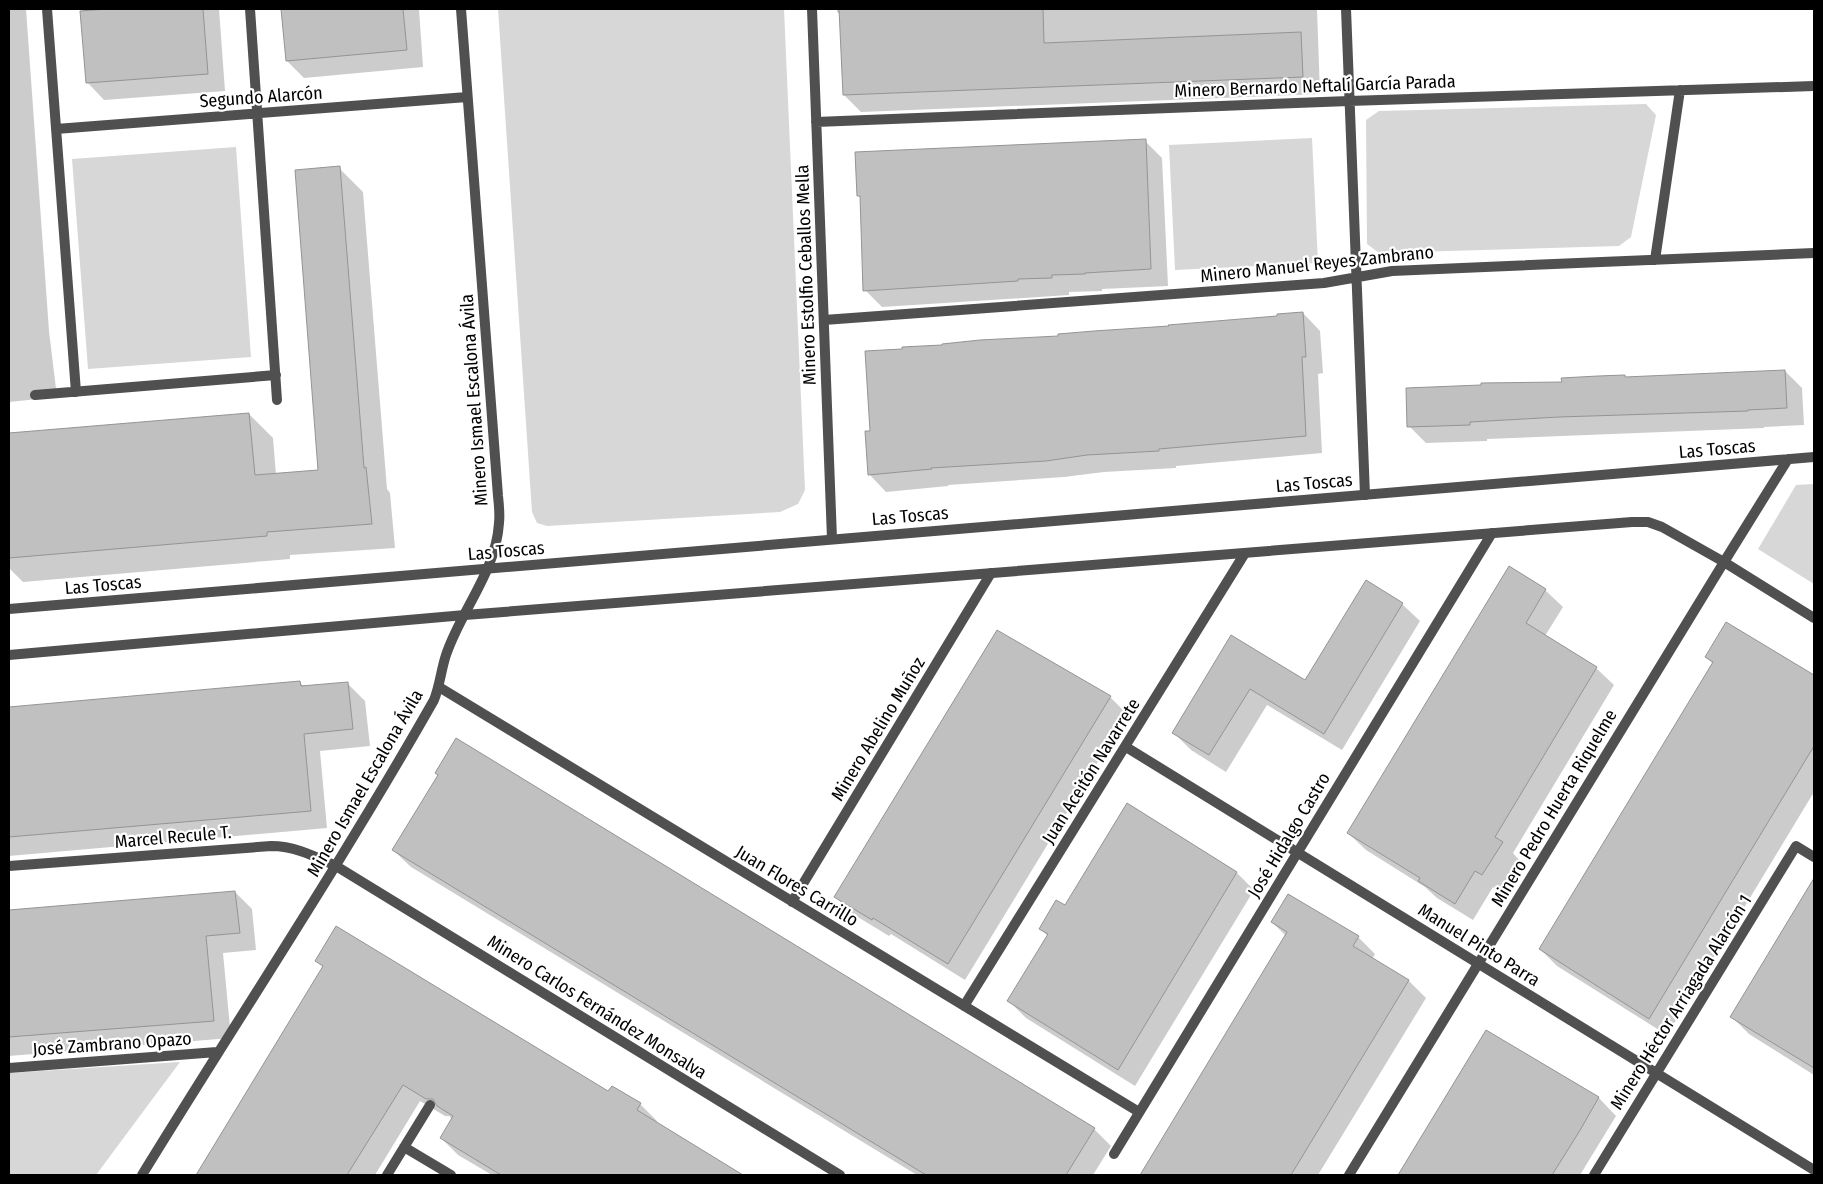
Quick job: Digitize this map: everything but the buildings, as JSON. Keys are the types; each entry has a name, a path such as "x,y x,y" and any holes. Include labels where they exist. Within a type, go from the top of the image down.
{"street":[{"path":"47,9 76,392"},
{"path":"250,9 277,400"},
{"name":"Minero Ismael Escalona Ávila","path":"142,1175 217,1052 336,866 424,717 439,687 446,655 494,553 500,523 461,9"},
{"name":"Minero Estolfio Ceballos Mella","path":"812,9 832,539"},
{"path":"1346,9 1365,494"},
{"name":"Minero Bernardo Neftalí García Parada","path":"816,122 1349,101 1814,86"},
{"path":"1654,260 1680,90"},
{"name":"Segundo Alarcón","path":"56,129 468,96"},
{"name":"Minero Manuel Reyes Zambrano","path":"824,320 1324,283 1392,271 1814,253"},
{"path":"36,395 276,375"},
{"name":"Las Toscas","path":"9,609 1814,457"},
{"name":"Minero Pedro Huerta Riquelme","path":"1349,1175 1788,459"},
{"path":"9,655 990,573 1648,522 1662,527 1724,562 1814,618"},
{"name":"José Hidalgo Castro","path":"1114,1154 1492,533"},
{"name":"Juan Aceitón Navarrete","path":"964,1006 1246,553"},
{"name":"Minero Abelino Muñoz","path":"792,902 990,573"},
{"name":"Juan Flores Carrillo","path":"439,687 1139,1112"},
{"name":"Manuel Pinto Parra","path":"1126,747 1814,1170"},
{"name":"Marcel Recule T.","path":"9,866 285,846 300,850 336,866"},
{"name":"Minero Héctor Arriagada Alarcón 1","path":"1594,1175 1796,846 1814,857"},
{"name":"Minero Carlos Fernández Monsalva","path":"336,866 840,1175"},
{"name":"José Zambrano Opazo","path":"9,1068 217,1052"},
{"path":"387,1175 430,1105"},
{"path":"404,1147 451,1175"}],"shaded area":[{"path":"498,9 784,9 805,490 798,504 780,512 547,526 537,523 532,512"},
{"path":"1646,104 1656,115 1631,237 1619,246 1379,253 1367,244 1366,120 1379,111"},
{"path":"1312,138 1318,263 1175,270 1169,145"},
{"path":"236,147 251,357 88,369 72,159"},
{"path":"1814,484 1814,584 1758,549 1796,485"},
{"path":"180,1062 96,1175 9,1175 9,1073"}]}
